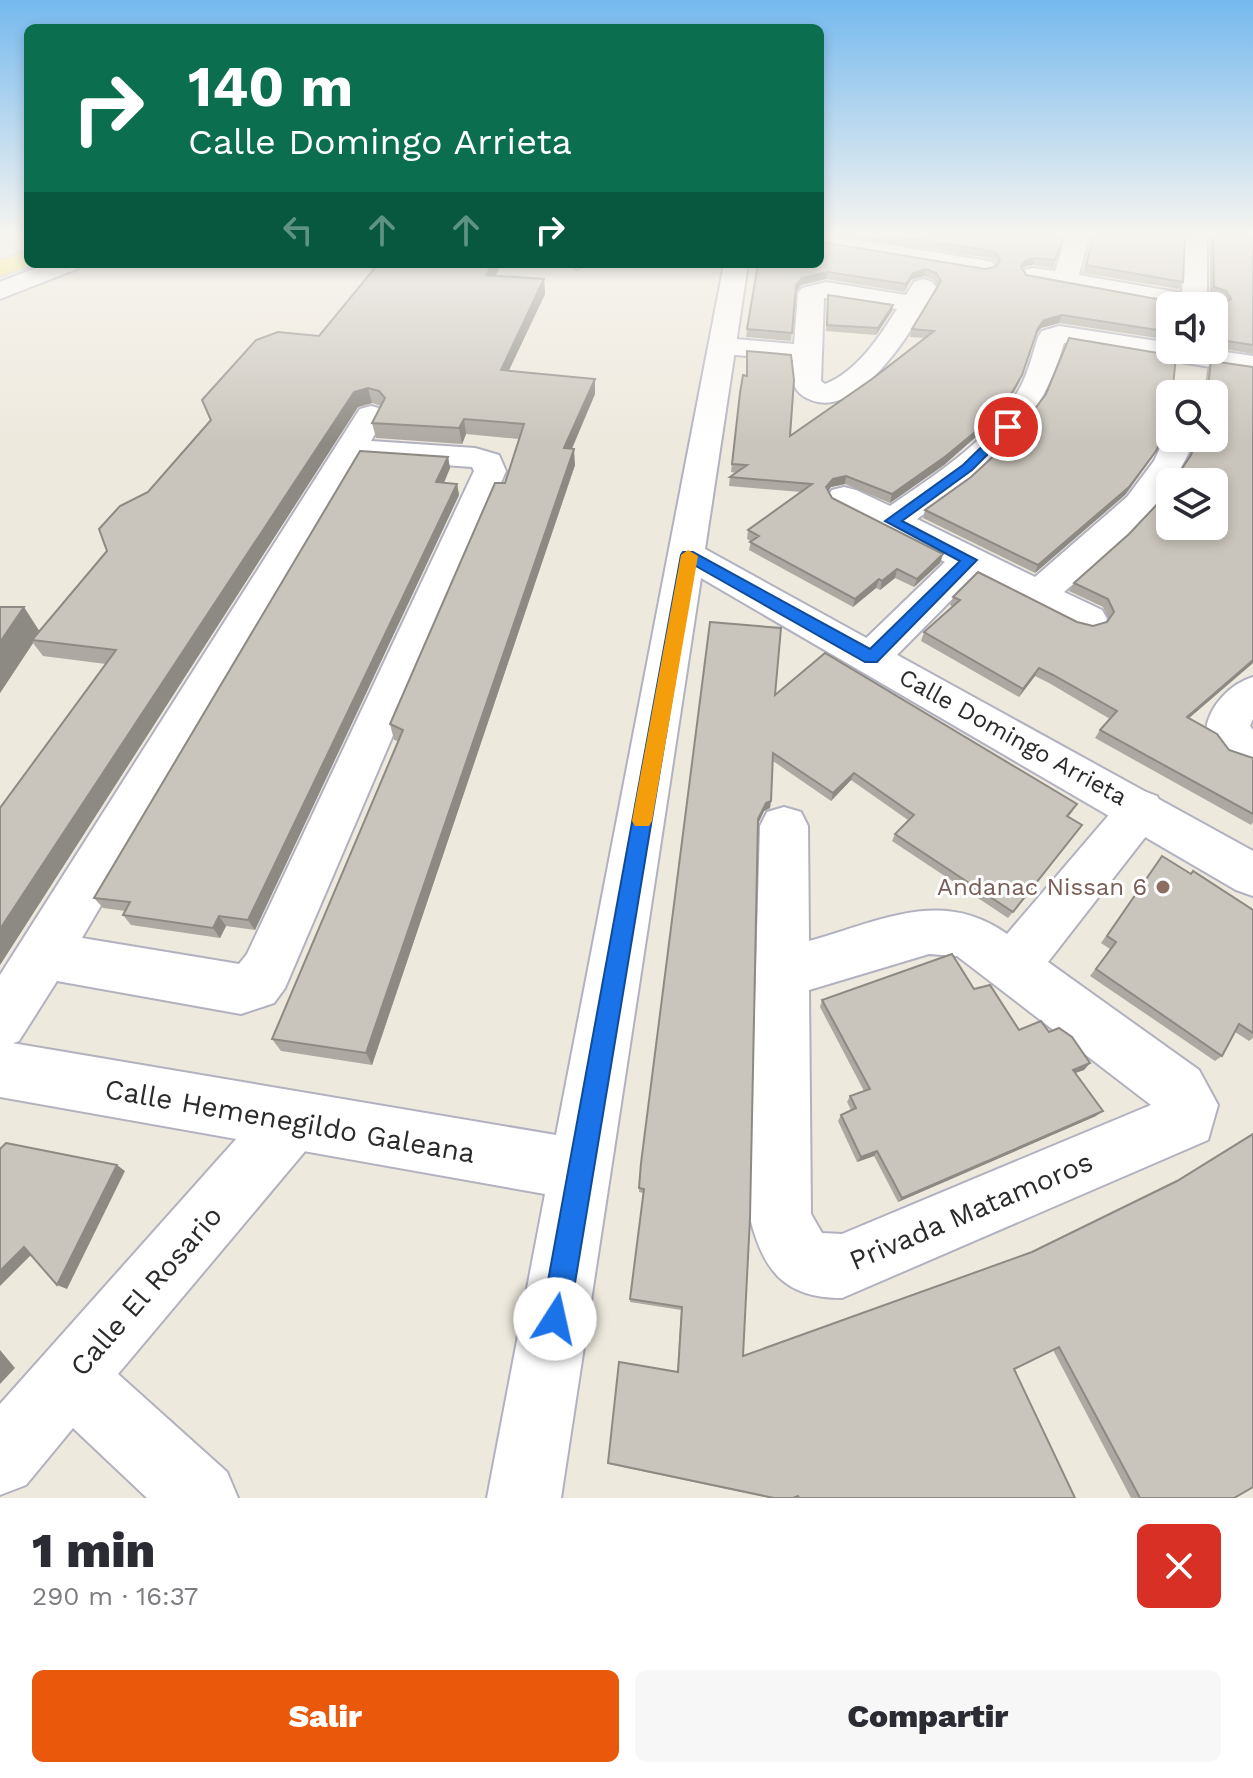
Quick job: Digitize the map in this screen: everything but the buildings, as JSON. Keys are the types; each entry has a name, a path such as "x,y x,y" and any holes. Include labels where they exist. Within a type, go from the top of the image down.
{"street":[{"path":"524,1498 730,304"},
{"path":"810,304 806,384 811,391 833,394 878,356 914,304"},
{"path":"1228,309 1243,312"},
{"path":"892,521 967,468 1008,427 1035,389 1052,337 1071,334 1190,368 1253,365"},
{"path":"724,346 806,353"},
{"path":"0,1022 44,955 361,432 488,462 490,471 266,971 255,985 241,989 44,955"},
{"path":"1038,594 1113,531 1154,485 1172,452"},
{"path":"844,497 1088,619"},
{"name":"Calle Domingo Arrieta","path":"688,555 1253,875"},
{"path":"871,657 969,560"},
{"path":"1253,692 1229,718 1228,730 1239,743 1253,749"},
{"path":"1014,965 1141,809"},
{"name":"Privada Matamoros","path":"783,973 929,931 954,932 975,940 1014,965 1179,1090 1189,1105 1187,1119 842,1266 821,1267 798,1256 786,1238 780,1214 784,826"},
{"name":"Calle Hemenegildo Galeana","path":"0,1069 581,1170"},
{"name":"Calle El Rosario","path":"0,1459 291,1122"},
{"path":"71,1379 201,1498"}],"slow traffic":[{"path":"642,821 690,556"}],"place":[{"name":"Andanac Nissan 6","path":"1163,887"}],"route":[{"path":"555,1319 688,555 871,657 969,560 892,521 967,468 1008,427"}]}
